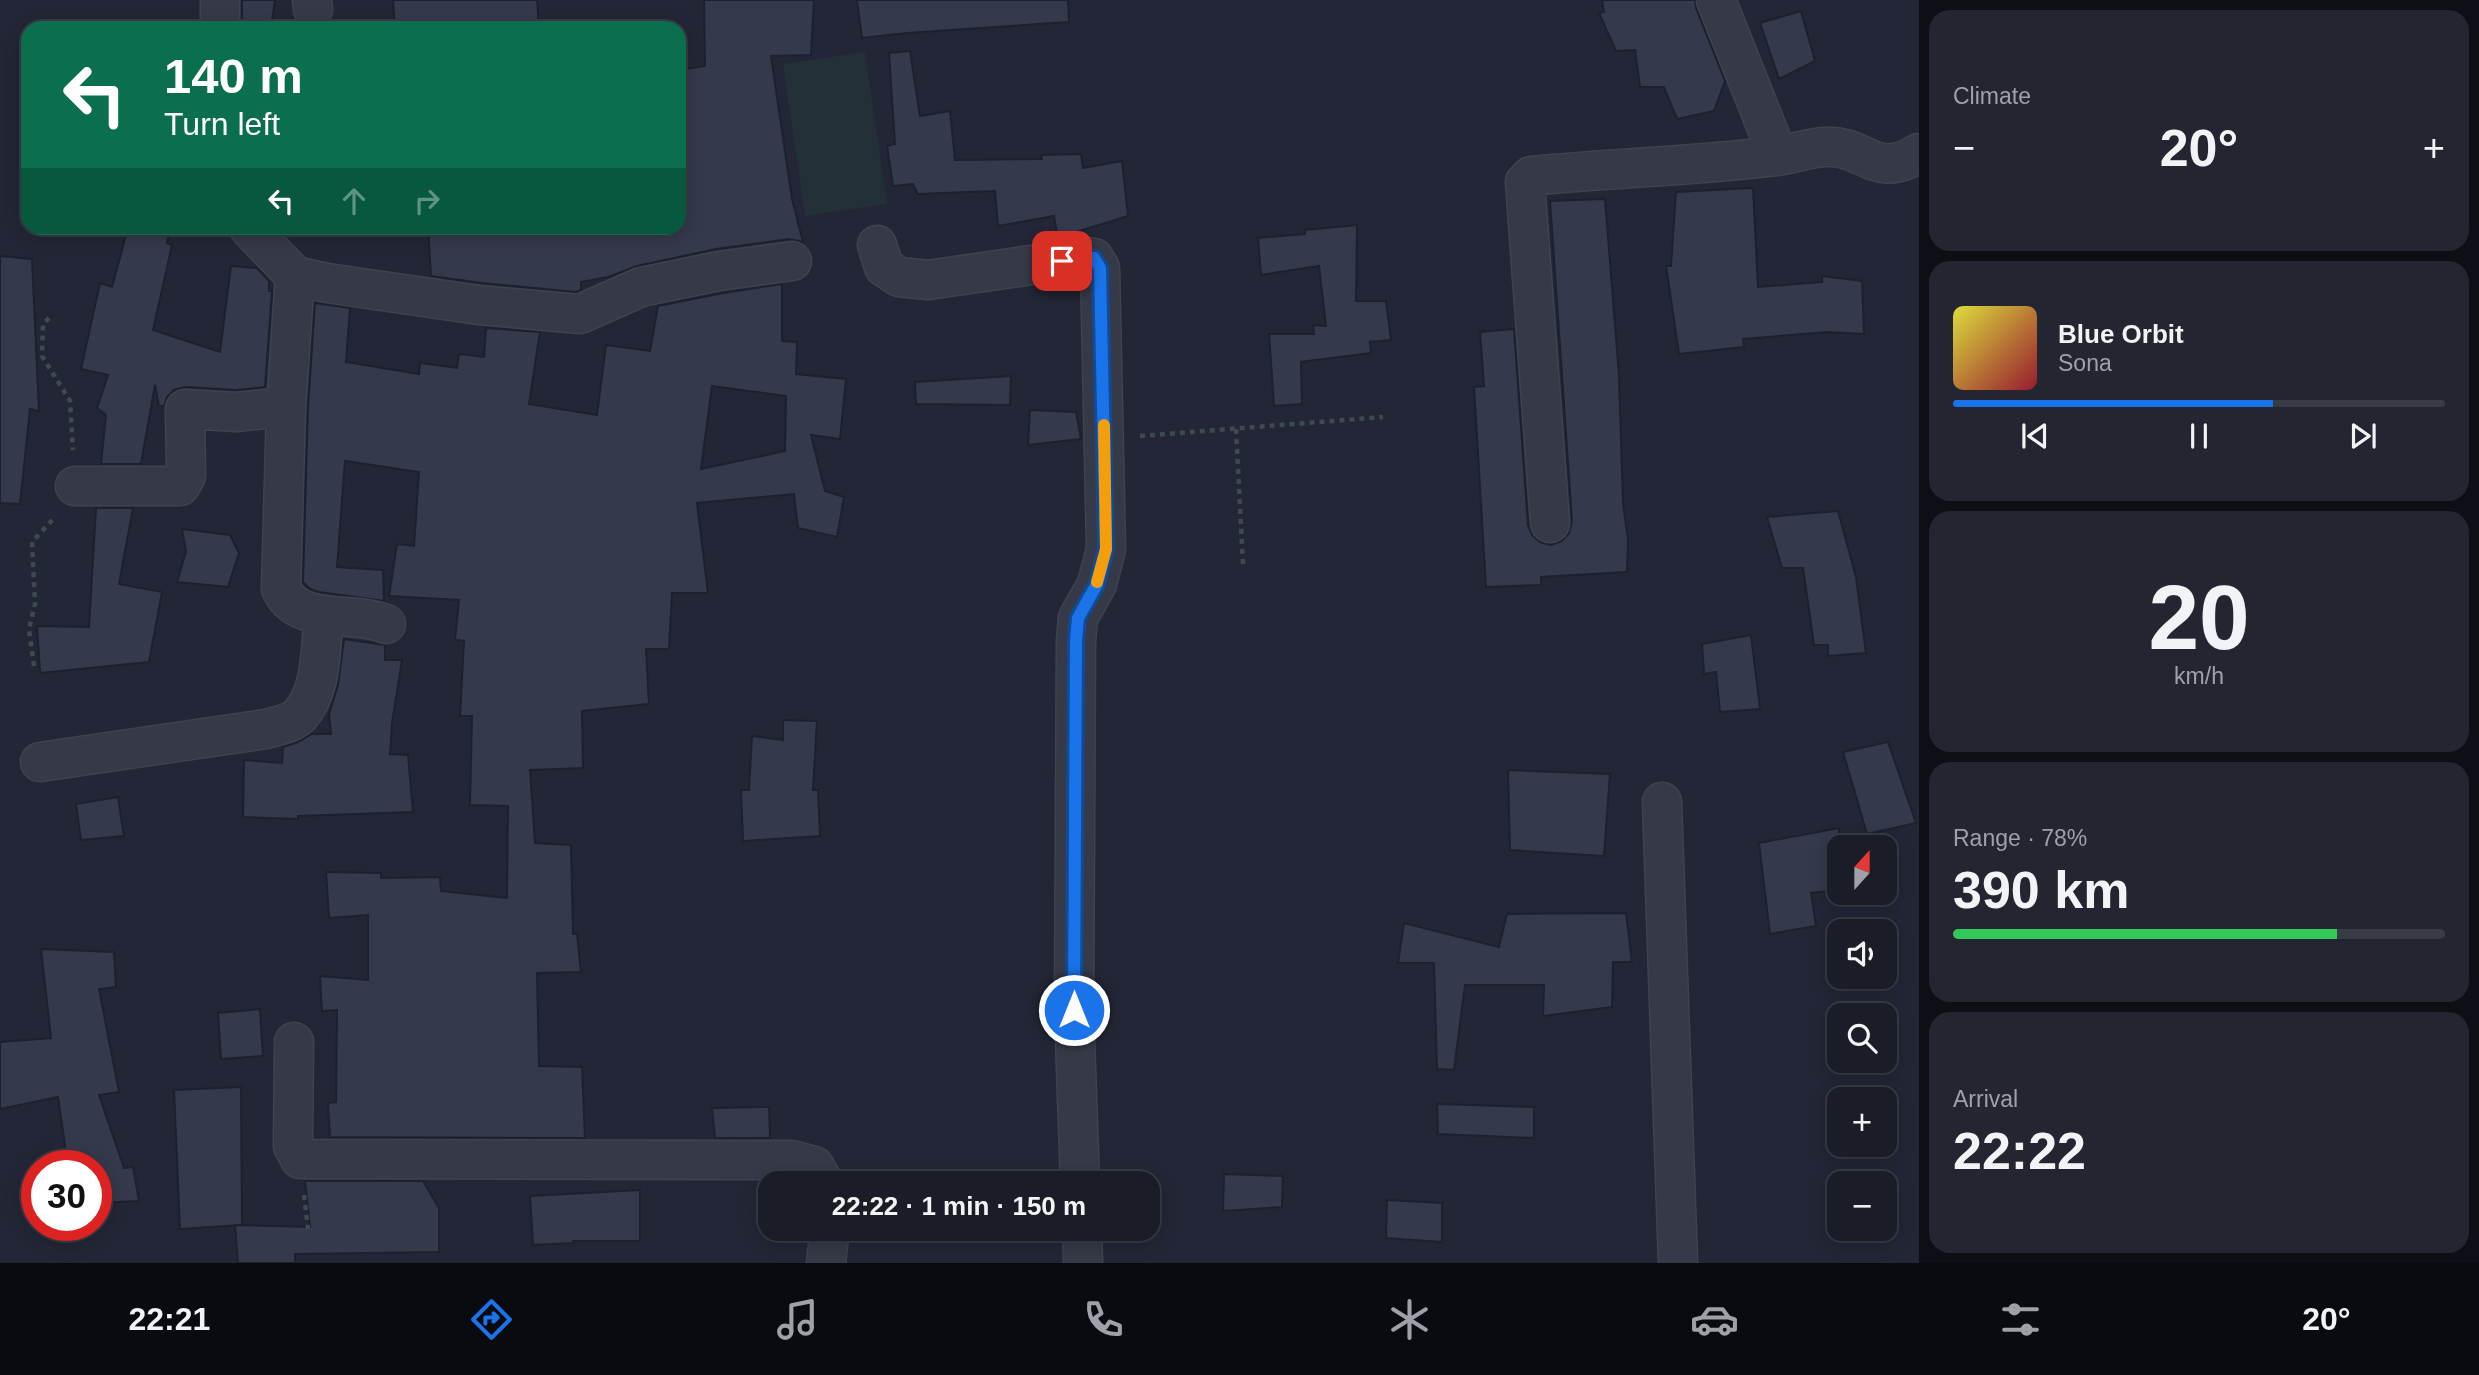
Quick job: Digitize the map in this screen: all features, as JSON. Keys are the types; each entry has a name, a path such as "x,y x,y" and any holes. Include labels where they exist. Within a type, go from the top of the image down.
{"street":[{"path":"220,0 220,21"},
{"path":"1716,0 1779,156"},
{"path":"1550,523 1525,182 1531,176 1779,156 1823,147 1842,147 1878,164 1905,161 1919,153"},
{"path":"256,235 295,276 479,305 580,314 641,287 719,271 792,261"},
{"path":"877,245 884,267 899,277 928,280 1087,257 1094,258 1100,268 1106,549 1097,584 1078,618 1076,641 1074,1010 1080,1171"},
{"path":"295,276 286,407 281,589 287,602 296,608 324,615 373,619 386,624"},
{"path":"75,486 180,486 186,476 185,409 236,412 286,407"},
{"path":"40,762 265,729 293,720 300,716 315,689 324,615"},
{"path":"1662,802 1678,1263"},
{"path":"294,1042 293,1146 300,1160 792,1160 814,1166 817,1171"},
{"path":"826,1263 829,1241"},
{"path":"1082,1241 1083,1263"}],"path":[{"path":"34,666 29,629 35,604 32,542 74,498 75,486 70,401 42,356 43,324 49,318"},
{"path":"1104,439 1383,417"},
{"path":"1236,429 1243,564"}],"shaded area":[{"path":"865,52 887,204 805,216 783,64"}],"building":[{"path":"242,0 275,0 272,21 242,21"},
{"path":"393,0 537,0 538,21 394,21"},
{"path":"704,0 814,0 811,55 771,56 792,199 803,242 789,239 716,249 637,266 608,277 581,282 581,290 576,292 431,276 428,235 686,235 686,69 705,66"},
{"path":"857,0 1068,0 1069,22 862,38"},
{"path":"1602,0 1695,0 1725,81 1714,111 1677,119 1664,87 1640,87 1635,50 1616,51 1599,13 1604,12"},
{"path":"1801,11 1815,61 1779,79 1760,23"},
{"path":"910,51 920,116 950,111 955,160 1042,159 1041,155 1081,154 1083,168 1122,161 1128,216 1073,233 1057,234 1054,216 998,226 995,191 918,194 913,184 893,186 887,146 895,144 889,53"},
{"path":"1753,188 1758,287 1822,282 1822,276 1862,281 1864,334 1827,332 1743,339 1744,347 1679,354 1666,266 1671,266 1676,192"},
{"path":"1605,199 1619,375 1623,504 1628,539 1627,572 1541,577 1541,585 1486,587 1474,387 1484,386 1480,332 1514,329 1528,525 1532,535 1540,542 1551,545 1562,541 1569,533 1572,521 1550,201"},
{"path":"1357,225 1356,301 1386,301 1391,340 1370,342 1371,353 1301,362 1302,404 1274,406 1269,334 1314,334 1313,325 1326,326 1319,266 1261,275 1258,238 1305,234 1305,230"},
{"path":"126,235 169,235 167,243 172,245 153,330 220,352 231,266 257,268 269,281 269,291 272,291 265,387 236,390 186,387 174,390 167,397 164,406 159,406 155,385 141,464 101,464 106,415 97,408 108,375 81,369 100,283 112,287"},
{"path":"0,256 32,259 39,411 30,409 20,504 0,503"},
{"path":"782,284 782,341 797,342 796,374 846,379 840,439 811,435 825,491 844,497 837,537 798,528 794,494 697,503 708,593 672,593 669,649 646,649 649,704 582,711 583,768 530,770 535,843 571,845 573,934 577,934 581,972 537,973 539,1066 582,1067 585,1138 330,1137 328,1103 336,1102 337,1010 322,1011 320,976 368,980 368,915 329,918 326,872 381,873 381,878 440,877 441,891 507,898 508,806 470,805 472,716 460,716 464,641 455,640 459,600 389,596 397,544 414,546 419,472 345,461 337,567 383,570 384,601 319,592 310,589 303,582 308,408 315,303 350,308 346,362 419,374 420,363 457,368 459,354 484,357 486,328 540,332 529,404 597,415 606,345 650,351 658,306","holes":["712,386 786,396 785,451 701,469"]},
{"path":"1011,376 1010,405 916,404 915,382"},
{"path":"1030,410 1076,412 1081,439 1028,445"},
{"path":"96,508 133,508 119,584 162,592 149,662 40,673 37,626 89,627"},
{"path":"1838,511 1856,577 1866,653 1828,656 1828,645 1814,645 1803,568 1782,568 1767,517"},
{"path":"182,529 230,535 239,553 228,587 177,582 186,552"},
{"path":"1751,635 1760,709 1720,712 1716,672 1704,674 1702,644"},
{"path":"344,639 385,645 385,660 402,660 390,754 408,755 413,812 298,816 298,819 243,817 244,760 282,763 283,747 312,734 331,734 329,714 338,685"},
{"path":"783,720 817,721 813,790 818,790 820,836 743,841 741,790 749,790 752,736 783,740"},
{"path":"1888,742 1916,823 1867,834 1843,752"},
{"path":"1508,770 1610,774 1604,856 1510,850"},
{"path":"118,797 124,836 81,840 76,804"},
{"path":"1839,828 1839,835 1827,835 1827,891 1811,893 1816,926 1770,934 1759,843"},
{"path":"1626,913 1632,962 1613,962 1612,1007 1543,1016 1544,985 1465,985 1454,1070 1437,1069 1434,963 1398,963 1404,923 1499,947 1507,914"},
{"path":"41,949 114,952 116,987 99,989 119,1092 99,1095 124,1168 133,1167 139,1201 112,1202 112,1150 66,1150 58,1097 0,1109 0,1042 51,1038"},
{"path":"260,1009 263,1056 221,1059 218,1013"},
{"path":"241,1087 242,1225 180,1229 174,1090"},
{"path":"1437,1104 1534,1107 1534,1138 1438,1134"},
{"path":"769,1107 770,1138 715,1138 712,1108"},
{"path":"1224,1174 1283,1176 1282,1207 1223,1211"},
{"path":"305,1181 423,1181 439,1208 439,1252 295,1254 295,1263 238,1263 235,1225 310,1227"},
{"path":"640,1190 640,1241 573,1241 533,1245 530,1196"},
{"path":"1387,1200 1442,1203 1442,1242 1386,1238"}],"slow traffic":[{"path":"1097,582 1106,549 1104,425"}],"route":[{"path":"1062,261 1094,258 1100,268 1106,549 1097,584 1078,618 1076,641 1074,1010"}]}
